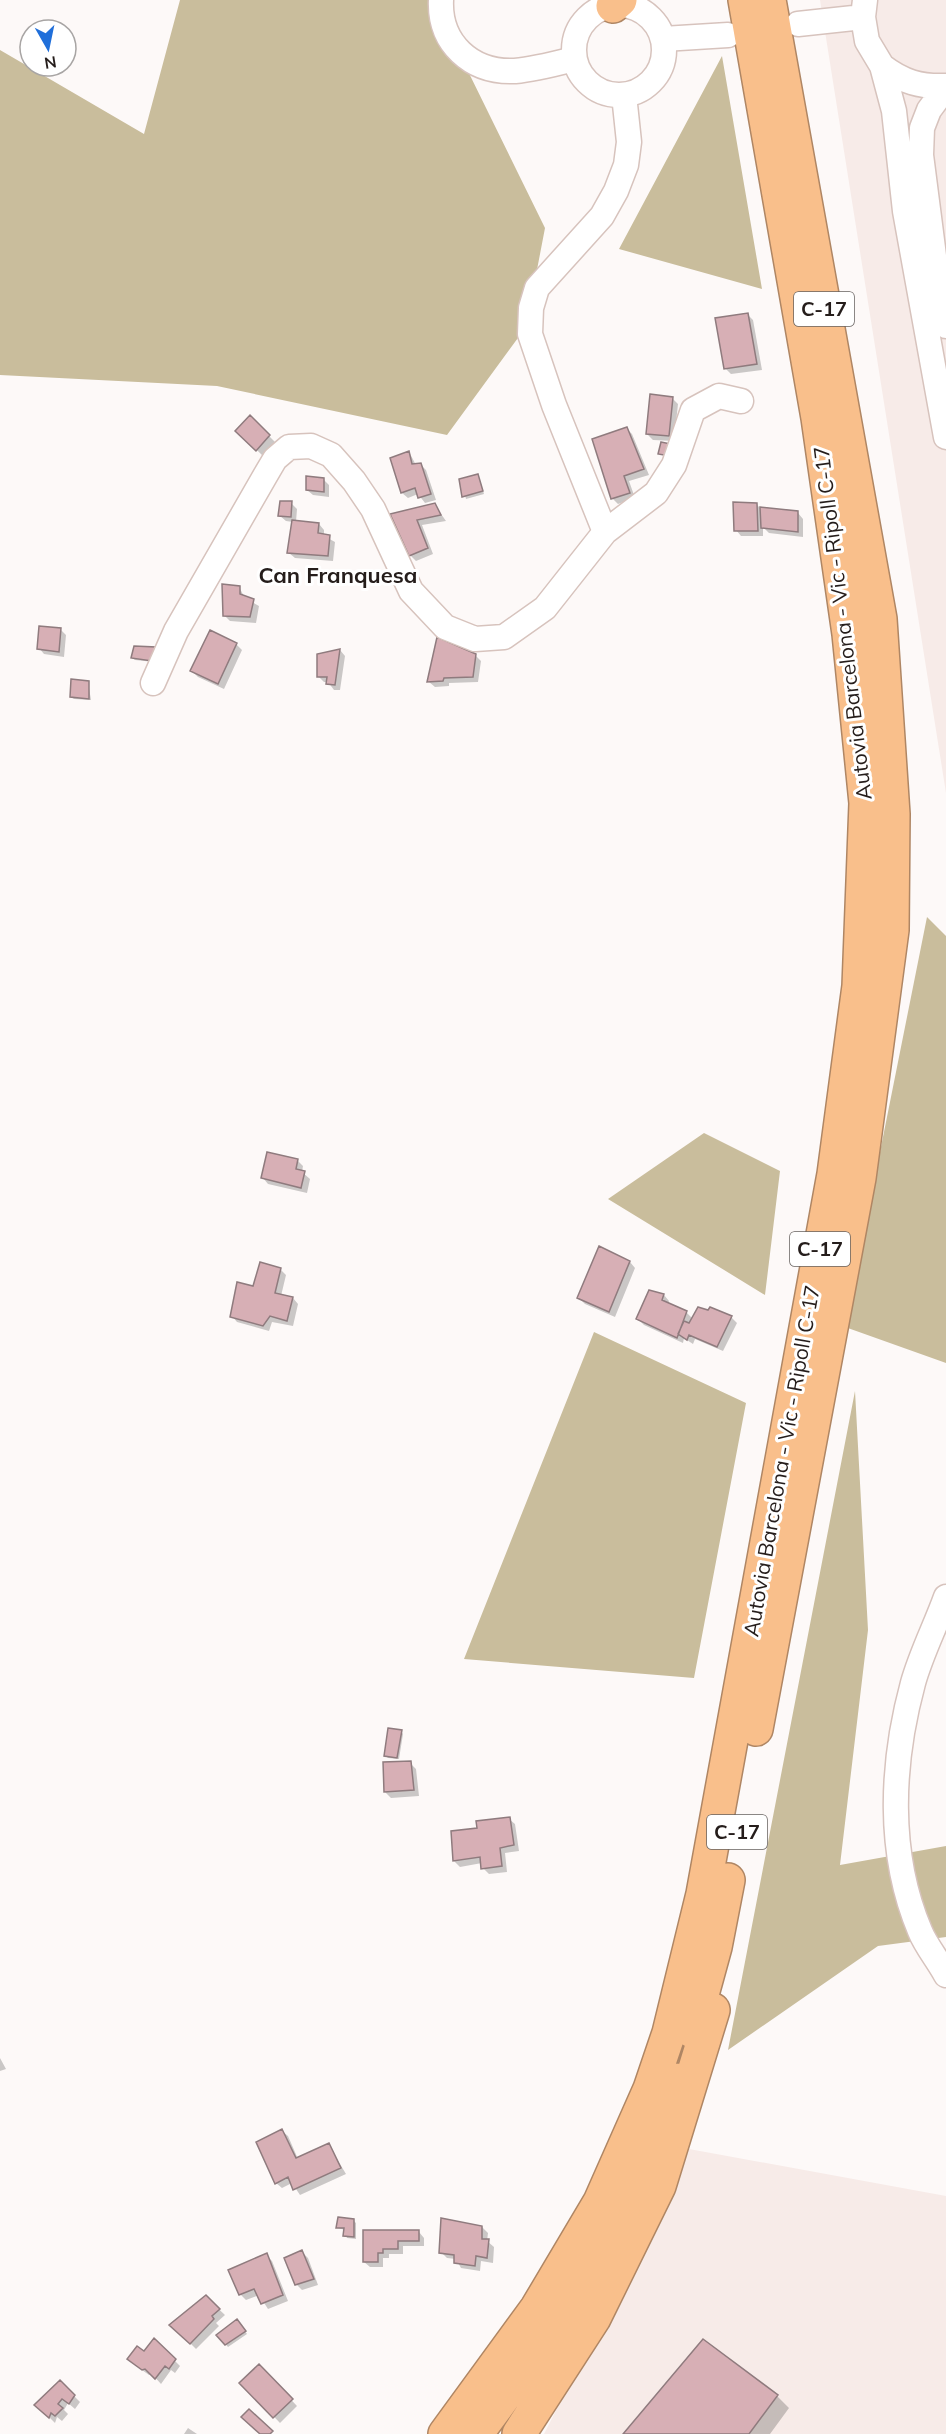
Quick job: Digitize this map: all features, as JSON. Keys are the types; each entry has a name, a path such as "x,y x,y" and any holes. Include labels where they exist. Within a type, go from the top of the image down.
{"highway":[{"name":"Autovia Barcelona - Vic - Ripoll C-17","path":"445,2434 537,2308 600,2202 650,2089 669,2034 703,1894 824,1232 859,986 866,803 849,634 818,418 745,0"},
{"name":"Autovia Barcelona - Vic - Ripoll C-17","path":"476,2434 525,2371 598,2253 632,2188 660,2125 687,2049 715,1947 860,1178 892,930 893,814 879,619 769,0"},
{"path":"519,2434 594,2318 659,2186 721,1983 715,1947"}],"street":[{"path":"441,0 442,24 450,43 467,57 488,67 520,70 574,59"},
{"path":"616,3 644,13 656,24 663,39 664,54 656,75 639,91 624,95 611,95 592,86 579,72 574,59 574,40 582,24 596,11 616,3"},
{"path":"798,24 864,9 867,41 882,66 894,111 906,211 946,437"},
{"path":"663,39 728,35"},
{"path":"882,66 901,80 924,87 946,86"},
{"path":"946,86 929,110 922,128 921,155 946,326"},
{"path":"605,532 533,344 530,334 531,308 537,288 602,216 616,191 626,165 629,142 624,95"},
{"path":"153,683 176,631 259,486 275,459 289,447 311,446 331,455 354,481 373,509 411,591 447,629 475,639 504,637 545,608 605,532 656,493 674,465 693,410 719,396 741,401"},
{"path":"946,1597 914,1682 900,1760 894,1826 909,1900 921,1934 946,1975"}],"shaded area":[{"path":"180,0 433,0 545,228 526,327 447,435 217,386 0,375 0,50 18,60 18,78 48,78 144,134"},
{"path":"820,0 946,0 946,793"},
{"path":"722,56 762,289 619,249"},
{"path":"927,917 946,936 946,1363 845,1327"},
{"path":"704,1133 780,1171 765,1295 608,1199"},
{"path":"594,1332 746,1403 694,1678 464,1659"},
{"path":"855,1391 868,1630 840,1865 946,1846 946,1937 878,1946 728,2050"},
{"path":"689,2149 946,2196 946,2434 544,2434"}],"building":[{"path":"748,313 757,364 724,369 715,318"},
{"path":"650,394 673,397 669,436 646,434"},
{"path":"250,415 270,435 256,451 235,431"},
{"path":"627,427 644,469 624,476 630,493 611,499 592,439"},
{"path":"661,442 671,444 669,456 658,454"},
{"path":"409,451 412,464 421,463 431,494 418,498 415,488 401,493 390,458"},
{"path":"478,474 483,491 462,497 459,479"},
{"path":"306,476 324,478 324,492 306,490"},
{"path":"280,501 292,501 291,517 278,516"},
{"path":"733,502 757,503 758,531 734,531"},
{"path":"435,503 441,515 417,520 428,548 409,556 390,514"},
{"path":"760,507 798,511 798,532 761,528"},
{"path":"292,520 319,523 318,533 330,535 328,556 287,553"},
{"path":"222,584 240,586 240,594 254,599 250,617 223,616"},
{"path":"39,626 61,628 59,652 37,649"},
{"path":"210,630 237,643 218,684 190,671"},
{"path":"437,637 476,654 473,677 444,678 443,681 427,682"},
{"path":"134,646 156,647 152,661 131,658"},
{"path":"340,649 335,685 326,684 327,677 317,677 317,654"},
{"path":"71,679 89,681 89,699 70,697"},
{"path":"267,1152 298,1159 296,1169 305,1171 301,1188 261,1178"},
{"path":"599,1246 630,1261 609,1312 577,1298"},
{"path":"260,1262 281,1268 275,1293 293,1297 287,1321 270,1316 263,1326 230,1317 237,1282 253,1286"},
{"path":"649,1290 664,1294 662,1300 687,1311 677,1338 636,1319"},
{"path":"698,1307 708,1310 710,1307 732,1316 717,1347 689,1335 687,1340 678,1334 684,1321 689,1323"},
{"path":"388,1728 402,1730 397,1758 384,1756"},
{"path":"411,1761 414,1790 384,1792 383,1762"},
{"path":"510,1817 514,1845 500,1848 502,1866 481,1869 480,1857 453,1861 451,1831 477,1828 476,1821"},
{"path":"282,2129 296,2158 329,2143 341,2168 293,2190 288,2177 275,2184 256,2142"},
{"path":"338,2217 354,2219 354,2237 343,2236 344,2228 336,2228"},
{"path":"441,2218 482,2226 482,2239 489,2239 487,2258 476,2256 475,2266 454,2263 454,2255 439,2253"},
{"path":"363,2230 419,2230 419,2241 398,2241 398,2249 383,2249 383,2253 378,2253 378,2262 363,2262"},
{"path":"302,2250 314,2279 295,2285 284,2258"},
{"path":"267,2253 283,2295 261,2304 254,2289 239,2295 228,2270"},
{"path":"206,2295 220,2309 212,2316 214,2319 190,2344 169,2325"},
{"path":"237,2319 246,2331 225,2345 216,2335"},
{"path":"154,2338 176,2359 169,2369 165,2366 155,2379 145,2369 142,2370 127,2359 137,2346 144,2351"},
{"path":"703,2339 778,2395 749,2434 623,2434"},
{"path":"259,2364 293,2399 273,2418 239,2383"},
{"path":"60,2380 75,2395 69,2404 62,2399 58,2404 63,2408 55,2416 51,2413 49,2418 34,2405"},
{"path":"249,2409 273,2431 270,2434 260,2434 241,2417"}],"district":[{"name":"Can Franquesa","path":"338,575"}]}
